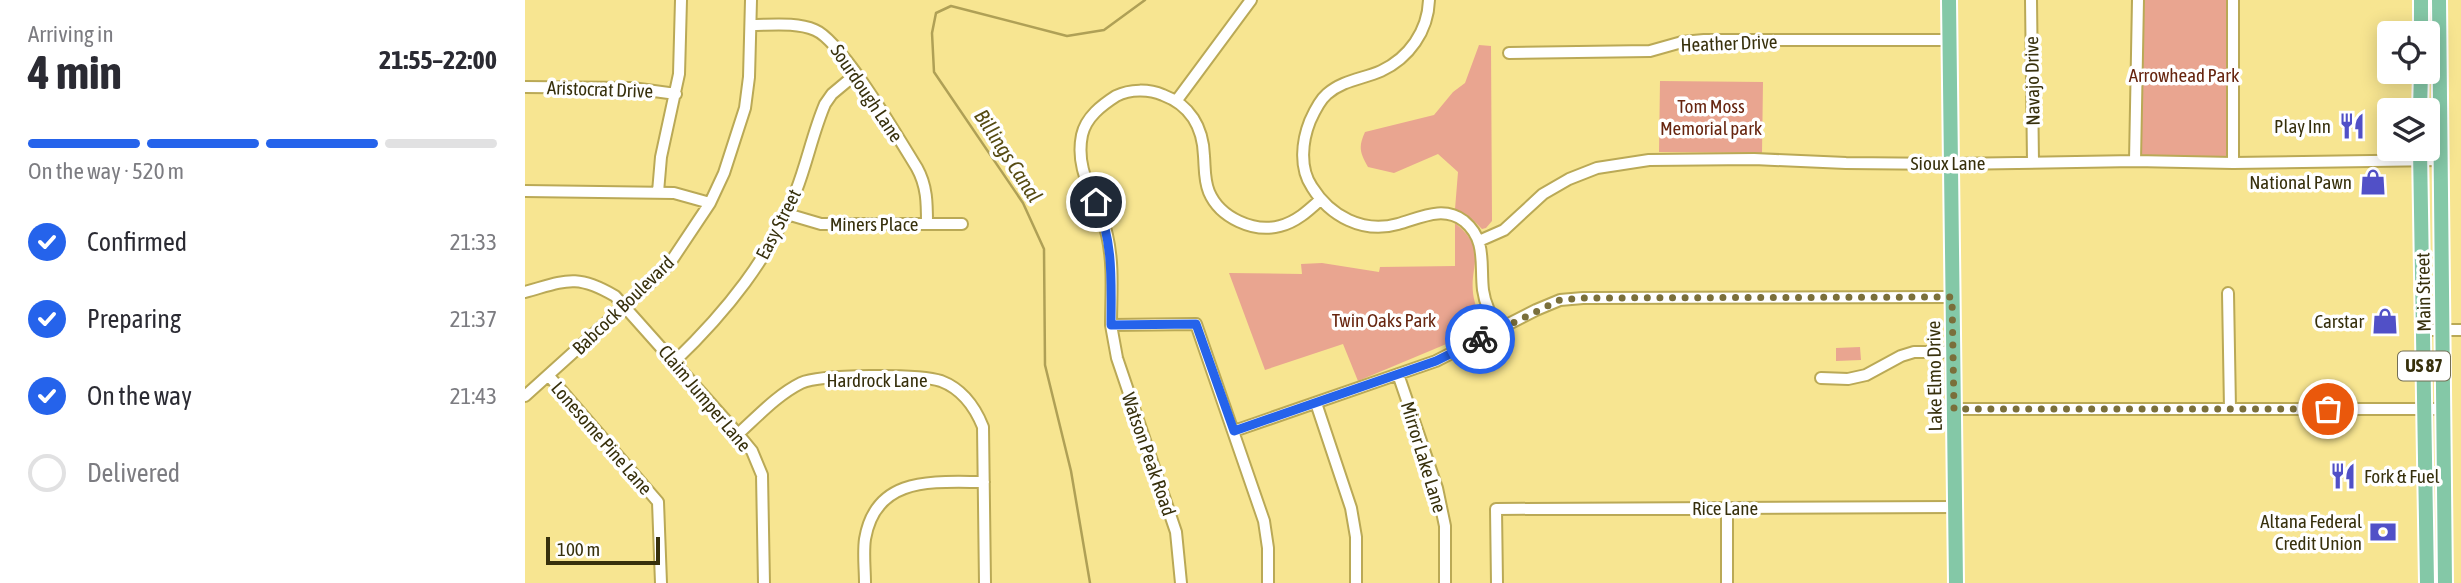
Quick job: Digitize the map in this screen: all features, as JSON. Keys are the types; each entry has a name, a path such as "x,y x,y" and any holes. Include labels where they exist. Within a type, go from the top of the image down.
{"main road":[{"name":"Lake Elmo Drive","path":"1949,0 1956,583"},
{"path":"2421,0 2421,21"},
{"name":"Main Street","path":"2439,0 2440,98"},
{"name":"Main Street","path":"2440,160 2445,583"},
{"name":"Main Street","path":"2420,161 2427,583"}],"street":[{"path":"658,192 661,157 681,54 681,0"},
{"name":"Babcock Boulevard","path":"525,396 670,263 710,203 724,173 745,108 749,78 751,0"},
{"path":"1251,0 1177,100 1197,122 1209,193 1220,209 1237,221 1257,227 1278,227 1306,213 1320,200"},
{"path":"1429,0 1427,22 1409,51 1381,71 1342,83 1325,95 1305,133 1303,156 1308,182 1320,200 1339,217 1358,224 1378,228 1438,213 1461,219 1479,240 1483,257 1483,292 1487,307 1499,330"},
{"name":"Navajo Drive","path":"2031,0 2033,162"},
{"path":"2135,162 2138,0"},
{"path":"2233,0 2233,163"},
{"name":"Sourdough Lane","path":"751,25 804,26 818,30 830,38 864,78 923,180 927,197 927,224"},
{"name":"Heather Drive","path":"1509,53 1650,51 1682,42 1704,40 1950,40"},
{"name":"Easy Street","path":"674,361 710,327 756,268 787,214 825,104 832,94 864,78"},
{"name":"Aristocrat Drive","path":"525,87 632,88 675,94"},
{"name":"Watson Peak Road","path":"1177,100 1139,90 1121,94 1100,105 1084,128 1079,150 1081,170 1103,217 1108,239 1112,266 1111,325 1117,358 1176,532 1181,583"},
{"name":"Sioux Lane","path":"1479,240 1504,230 1543,194 1569,179 1597,168 1649,160 1754,159 1950,164 2233,163 2377,157"},
{"path":"525,191 658,192 687,195 710,203"},
{"name":"Miners Place","path":"787,214 821,224 962,224"},
{"name":"Claim Jumper Lane","path":"525,292 555,282 573,281 604,290 625,306 752,451 762,475 764,583"},
{"path":"2228,293 2230,409"},
{"path":"1234,431 1436,361 1560,300 1952,297"},
{"path":"1111,325 1196,324 1263,520 1268,548 1268,583"},
{"path":"2424,330 2461,330"},
{"path":"1821,378 1848,379 1866,375 1914,352 1953,352"},
{"name":"Mirror Lake Lane","path":"1398,374 1437,488 1445,526 1445,583"},
{"name":"Lonesome Pine Lane","path":"549,376 658,502 661,583"},
{"name":"Hardrock Lane","path":"738,434 782,395 804,382 830,378 904,377 941,381 963,395 977,411 983,427 985,583"},
{"path":"1316,403 1351,508 1356,537 1356,583"},
{"path":"1954,409 2444,409"},
{"path":"865,583 865,540 881,497 914,484 983,482"},
{"name":"Rice Lane","path":"1497,583 1496,509 1954,507"},
{"path":"1727,508 1727,583"}],"green space":[{"name":"Arrowhead Park","path":"2140,0 2233,0 2230,160 2139,161"},
{"path":"1479,45 1491,46 1492,221 1482,229 1455,209 1458,172 1438,154 1394,173 1368,167 1361,146 1365,132 1434,115 1453,92 1465,83"},
{"name":"Tom Moss Memorial park","path":"1660,81 1763,82 1762,153 1659,152"},
{"name":"Twin Oaks Park","path":"1455,223 1466,234 1475,252 1473,290 1476,306 1487,327 1358,381 1343,344 1265,370 1229,273 1302,274 1301,264 1322,263 1379,272 1380,267 1455,266"},
{"path":"1860,347 1861,360 1836,361 1836,348"}],"waterway":[{"name":"Billings Canal","path":"1090,583 1071,471 1045,365 1044,249 1023,203 934,72 932,33 936,13 951,6 1067,36 1104,30 1145,0"}],"way so far":[{"path":"1480,339 1560,300 1952,297 1954,409 2328,409"}],"place":[{"name":"Play Inn","path":"2352,126"},
{"name":"National Pawn","path":"2373,182"},
{"name":"Carstar","path":"2385,321"},
{"name":"Fork & Fuel","path":"2343,476"},
{"name":"Altana Federal Credit Union","path":"2383,532"}],"route":[{"path":"1096,202 1103,217 1112,266 1111,325 1196,324 1234,431 1436,361 1480,339"}]}
